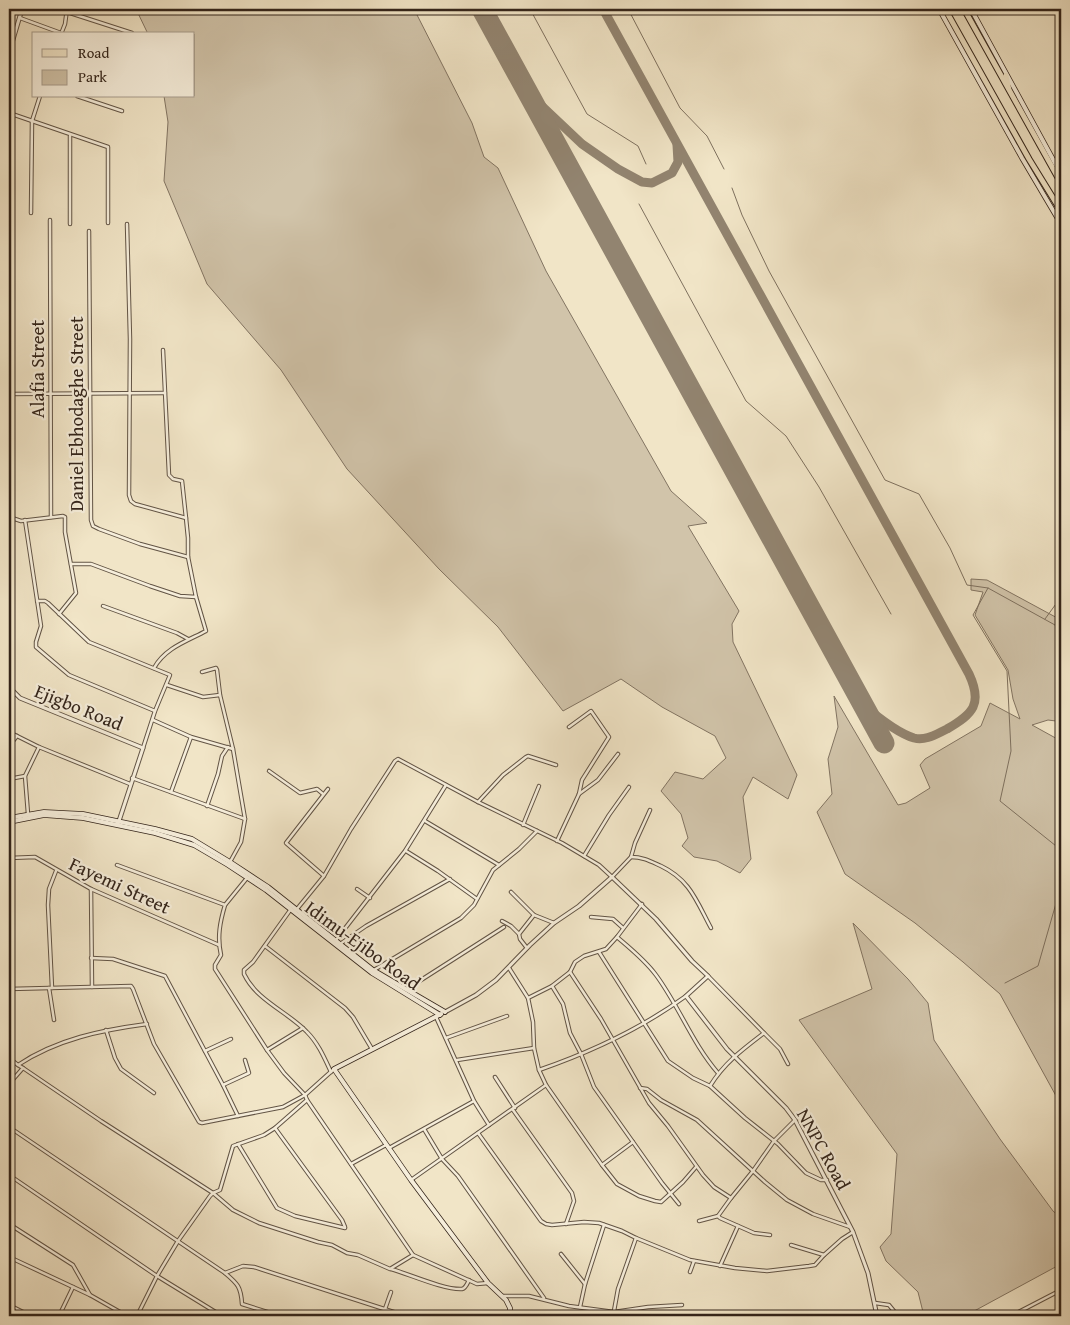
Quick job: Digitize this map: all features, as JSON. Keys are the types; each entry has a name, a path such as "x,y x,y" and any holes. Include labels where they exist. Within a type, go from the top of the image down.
{"highway":[{"path":"945,9 973,60 987,91 1061,211"},
{"path":"964,9 1061,184"}],"main road":[{"path":"939,9 1061,224"},
{"path":"971,9 1061,174"},
{"path":"1006,75 1009,90"},
{"name":"Idimu-Ejibo Road","path":"9,818 44,812 83,814 192,839 230,862 297,909 336,940 347,952 379,976 445,1012"},
{"name":"Idimu-Ejibo Road","path":"9,822 44,815 118,822 191,843 247,878 379,976 438,1016"},
{"path":"445,1012 333,1070 488,1284 503,1296 510,1308 510,1316"}],"street":[{"path":"9,52 22,9"},
{"path":"61,32 67,11 129,32"},
{"path":"20,18 58,32"},
{"path":"31,213 32,121 39,98"},
{"path":"83,98 122,111"},
{"path":"9,114 108,147 108,223"},
{"path":"70,135 70,224"},
{"path":"9,209 11,209 10,518 25,520 65,517 65,532 76,593 59,614"},
{"name":"Alafia Street","path":"50,220 52,517"},
{"path":"128,224 130,339 129,495 131,501 135,504 186,518"},
{"name":"Daniel Ebhodaghe Street","path":"89,231 90,520 93,526 140,544 188,557"},
{"path":"154,668 161,657 188,639 206,630 196,597 188,557 182,481 173,479 169,475 163,350"},
{"path":"10,394 164,394"},
{"path":"25,520 41,626 35,644 68,675 154,711"},
{"path":"71,564 91,564 180,596 196,597"},
{"path":"37,601 45,601 89,642 170,676 154,711 153,720 118,822"},
{"path":"103,606 177,633 188,639"},
{"path":"202,672 216,668 245,819 241,842 230,862"},
{"path":"167,685 203,697 220,695"},
{"name":"Ejigbo Road","path":"9,687 20,698 143,748"},
{"path":"557,841 579,794 582,780 609,737 591,711 569,728"},
{"path":"153,720 191,736 233,749"},
{"path":"9,732 39,748 130,784"},
{"path":"9,746 16,736"},
{"path":"171,792 191,736"},
{"path":"207,806 222,756 228,747"},
{"path":"28,814 25,776 39,748"},
{"path":"579,794 598,780 618,754"},
{"path":"478,802 503,775 526,756 556,765"},
{"path":"297,909 324,876 347,835 394,761 402,760 599,865 642,904 692,961 780,1049 788,1064"},
{"path":"269,771 300,794 317,789 323,794"},
{"path":"9,780 25,776"},
{"path":"132,778 245,819"},
{"path":"336,940 405,851 446,784"},
{"path":"523,825 539,786"},
{"path":"584,856 629,787"},
{"path":"324,876 286,843 328,789"},
{"path":"445,1012 476,995 509,968 554,923 579,906 612,877 631,857 634,843 650,810"},
{"path":"425,821 499,865"},
{"path":"373,970 461,918 470,910 493,870 537,832"},
{"path":"405,851 477,899"},
{"name":"Fayemi Street","path":"9,858 35,857 91,889 219,945"},
{"path":"631,857 643,857 681,878 693,894 711,928"},
{"path":"117,865 225,905"},
{"path":"54,1020 48,905 49,889 56,870"},
{"path":"247,878 225,905 220,921 219,945 221,954 214,965 215,969 267,1050 284,1073 305,1096 413,1255 477,1284 488,1284"},
{"path":"340,944 366,926 450,880"},
{"path":"91,889 92,987"},
{"path":"357,889 370,898"},
{"path":"511,892 534,915 554,923"},
{"path":"528,998 552,986 570,972 575,962 584,956 606,949 642,904"},
{"path":"10,989 131,986 154,1044 199,1122 202,1123 283,1107 305,1096 333,1070 318,1046 303,1028 254,989 244,974 244,970 265,946 291,909"},
{"path":"519,934 534,915"},
{"path":"9,917 10,1058 18,1065 213,1193 233,1210 247,1217 288,1233 332,1245 346,1254 358,1255 424,1281 463,1289 469,1280"},
{"path":"591,917 613,919 623,928"},
{"path":"502,920 519,934 520,939 527,948"},
{"path":"406,990 504,927"},
{"path":"617,937 642,958 657,976 702,1053 718,1073"},
{"path":"265,946 345,1008 354,1018 372,1049"},
{"path":"599,952 668,1061 692,1078 710,1086 774,1141 806,1173 814,1178 827,1180"},
{"path":"92,958 113,959 165,976 206,1051 238,1116"},
{"path":"509,968 528,998 533,1022 534,1048 546,1086 617,1184 639,1196 658,1202 663,1200 696,1167"},
{"path":"570,972 601,1019 649,1104 665,1122 708,1181 731,1198"},
{"path":"540,1070 612,1040 686,996 708,976"},
{"path":"552,986 563,1004 570,1033 581,1054 594,1087 679,1204"},
{"name":"NNPC Road","path":"686,996 734,1056 786,1108 795,1120 851,1227 866,1266 877,1316"},
{"path":"438,1016 474,1101 489,1125"},
{"path":"446,1038 507,1016"},
{"path":"18,1065 30,1056 56,1045 106,1030 147,1024"},
{"path":"267,1050 303,1028"},
{"path":"106,1030 115,1058 121,1069 154,1093"},
{"path":"710,1086 718,1073 734,1056 764,1033"},
{"path":"206,1051 231,1039"},
{"path":"457,1060 534,1048"},
{"path":"223,1085 249,1073 245,1060"},
{"path":"9,1084 24,1068"},
{"path":"495,1077 514,1109 572,1193 574,1200 566,1224"},
{"path":"411,1180 546,1086"},
{"path":"640,1088 648,1089 661,1100 697,1120 772,1189 795,1205 846,1227 851,1227"},
{"path":"137,1316 157,1276 178,1241 213,1193 218,1192 222,1187 232,1148 276,1128 307,1100"},
{"path":"352,1164 474,1101"},
{"path":"699,1221 718,1216 774,1141 795,1120"},
{"path":"9,1127 225,1273 237,1283 241,1291 242,1304 280,1316"},
{"path":"238,1144 277,1208 300,1218 345,1228 342,1220 276,1128"},
{"path":"424,1128 442,1159 458,1176 544,1298"},
{"path":"478,1133 541,1221 546,1224 584,1222 604,1225 694,1261 767,1272 815,1265 842,1239 853,1232"},
{"path":"602,1165 634,1142"},
{"path":"9,1175 157,1276 222,1316"},
{"path":"718,1216 754,1233 770,1235"},
{"path":"9,1224 74,1265 90,1295"},
{"path":"580,1307 585,1284 604,1225"},
{"path":"720,1266 738,1226"},
{"path":"614,1312 618,1290 636,1238"},
{"path":"791,1245 824,1255"},
{"path":"561,1254 585,1284"},
{"path":"390,1269 413,1255"},
{"path":"9,1257 90,1295 127,1316"},
{"path":"690,1272 694,1261"},
{"path":"225,1273 243,1266 254,1267 406,1316"},
{"path":"59,1316 73,1287"},
{"path":"1011,1316 1061,1290"},
{"path":"385,1309 391,1292"},
{"path":"503,1296 520,1295 544,1298 580,1307 614,1312 682,1305"},
{"path":"875,1304 889,1305 898,1316"},
{"path":"9,1305 31,1316"},
{"path":"607,1316 608,1311"}],"green space":[{"path":"136,9 414,9 472,123 484,157 498,168 546,271 671,491 707,523 688,526 739,611 732,624 733,642 797,775 788,799 753,777 743,797 751,859 740,873 717,861 694,857 682,846 688,838 681,814 661,791 675,772 703,779 726,758 715,736 662,707 621,679 563,711 498,627 439,569 347,469 281,370 207,284 164,181 168,122 164,98 195,98 195,32 147,32"},
{"path":"971,579 987,580 1061,620 1061,730 1056,721 1048,720 1032,725 1061,741 1061,1105 1000,994 915,923 845,874 817,812 832,794 828,759 838,727 834,696 898,805 906,803 930,788 920,765 925,759 981,726 990,703 1020,719 1013,699 1008,670 975,615 983,592 971,590"},
{"path":"853,923 908,979 928,1003 934,1040 1000,1139 1053,1211 1061,1218 1061,1264 965,1316 924,1316 918,1292 886,1261 880,1247 891,1234 897,1154 799,1020 872,989"}],"waterway":[{"path":"530,9 587,114 638,146 646,164"},
{"path":"628,9 680,108 707,136 724,169"},
{"path":"732,188 742,215 769,271 885,480 919,494 950,548 967,585 988,588 1055,625 1061,636"},
{"path":"639,204 746,401 786,436 819,487 891,614"},
{"path":"988,588 973,615 1007,671 1011,751 1000,801 1061,850"},
{"path":"1045,619 1061,597"},
{"path":"1005,983 1038,966 1061,886"}],"taxiway":[{"path":"603,9 969,674 975,693 975,701 969,713 947,729 923,739 907,736 886,723 862,704"},
{"path":"528,93 582,144 618,169 642,182 652,183 672,173 678,162 677,145"}],"runway":[{"path":"482,9 884,743"}]}
